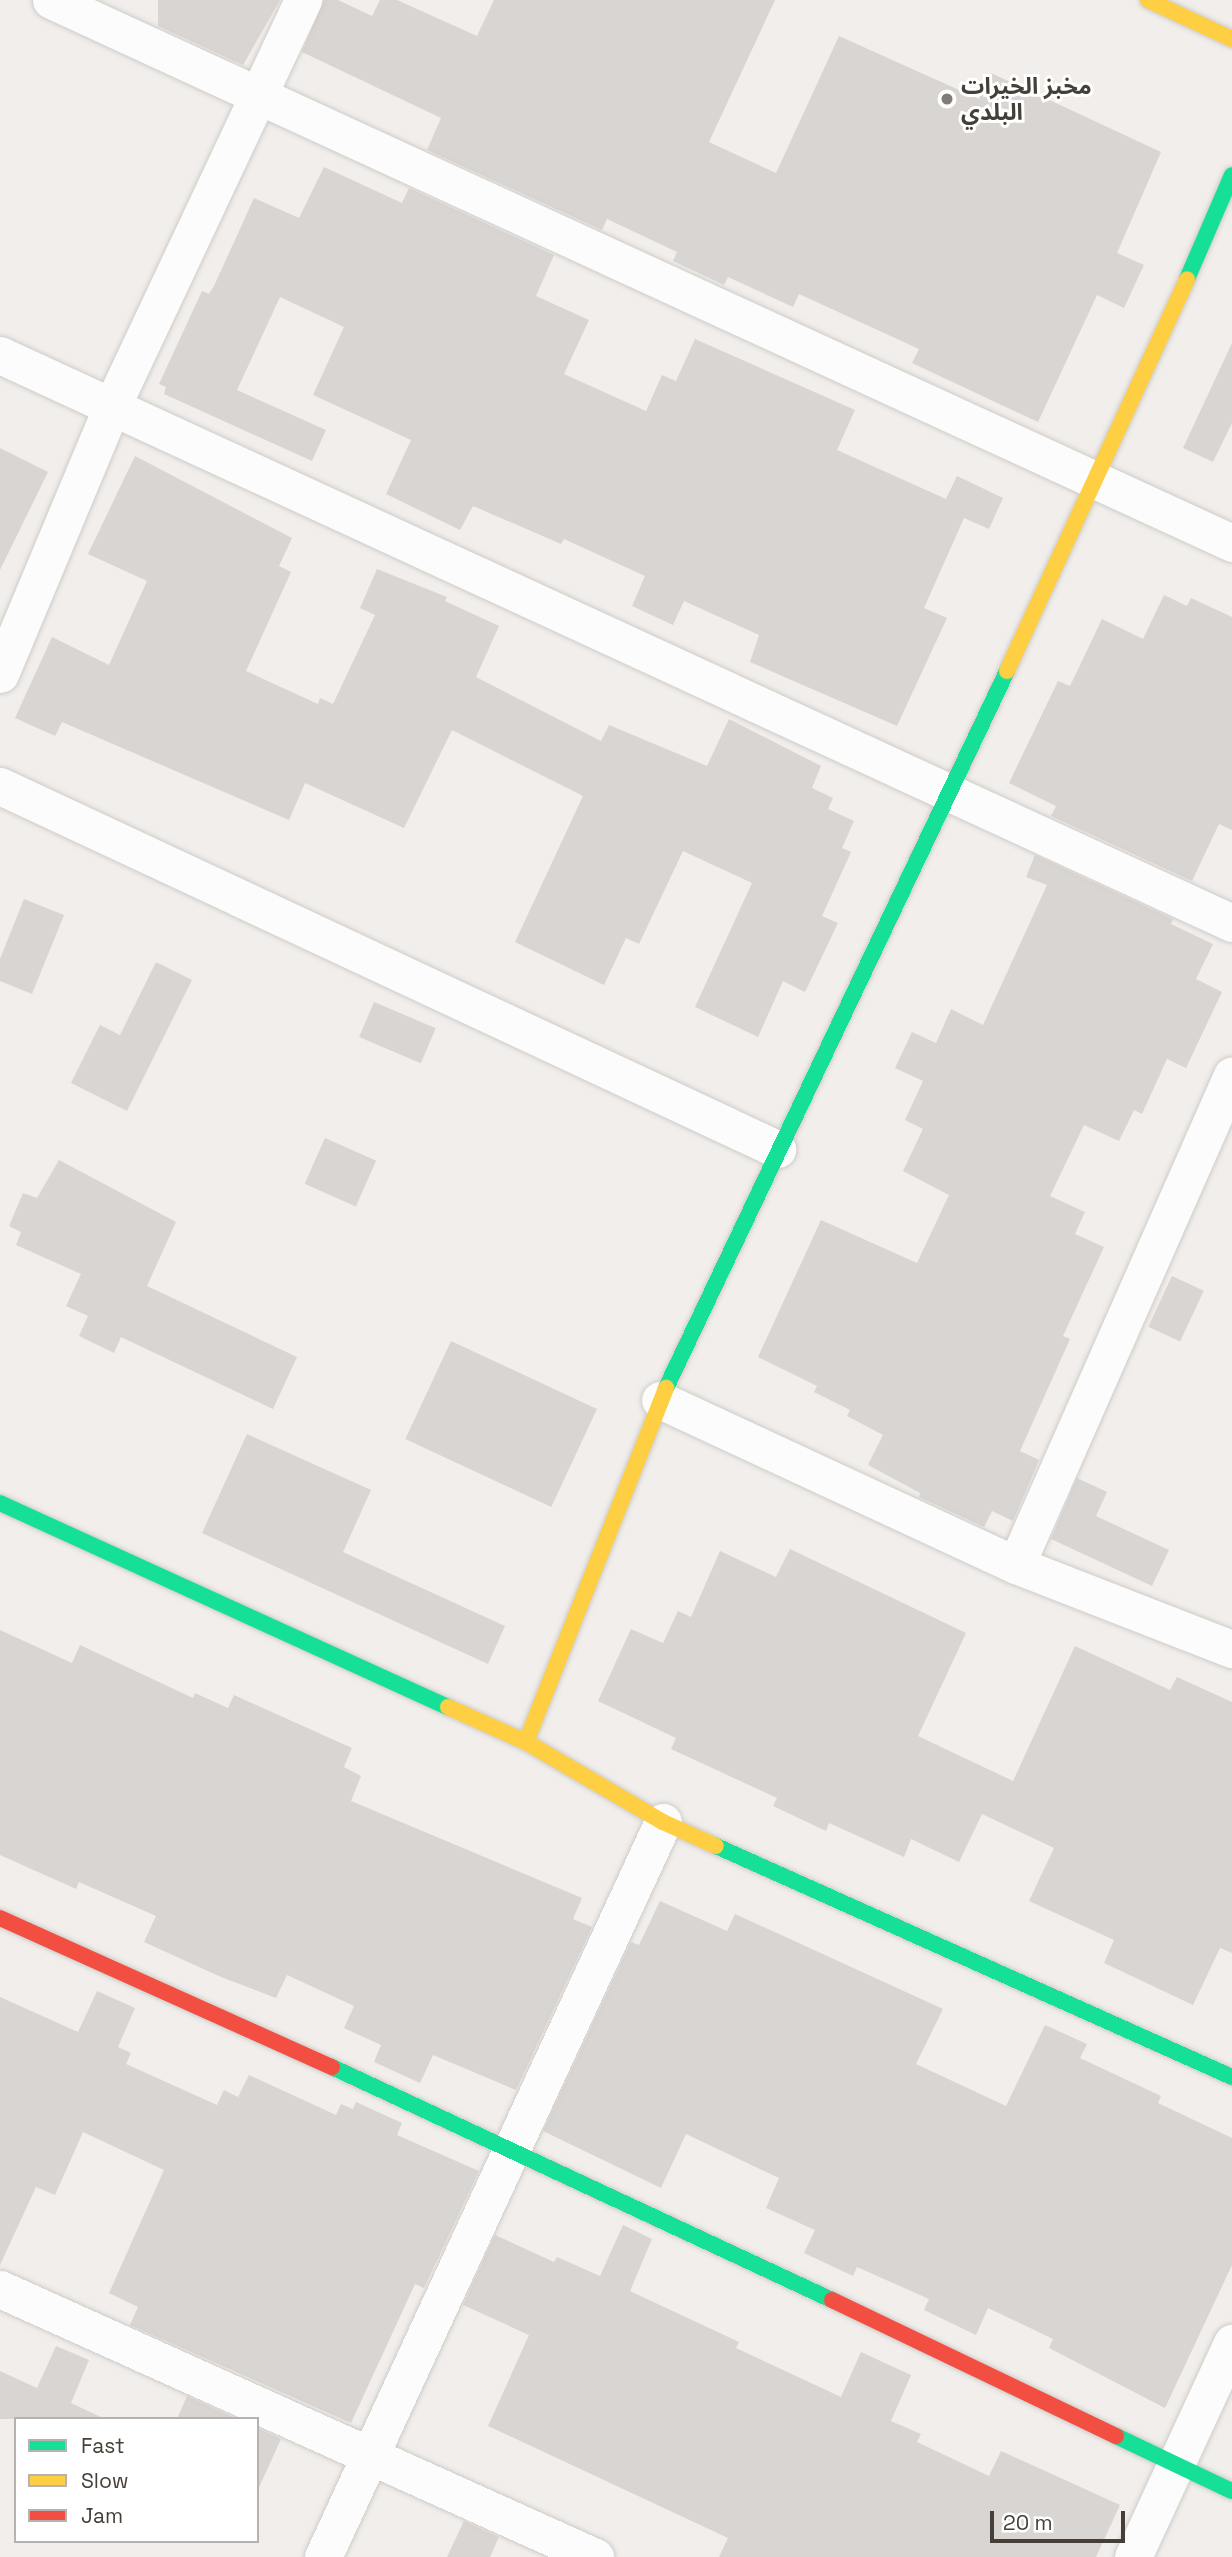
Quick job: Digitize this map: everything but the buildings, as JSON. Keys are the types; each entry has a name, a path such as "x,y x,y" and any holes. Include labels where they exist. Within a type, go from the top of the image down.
{"street":[{"path":"51,0 1232,543"},
{"path":"0,674 111,406 260,96 303,0"},
{"path":"1148,0 1232,39"},
{"path":"526,1742 660,1400 777,1149 1098,481 1232,175"},
{"path":"0,355 1232,923"},
{"path":"0,786 777,1149"},
{"path":"1016,1565 1232,1076"},
{"path":"660,1400 1016,1565 1232,1649"},
{"path":"0,1503 526,1742 663,1822 1232,2077"},
{"path":"323,2557 372,2458 663,1822"},
{"path":"0,1918 514,2149 1232,2491"},
{"path":"0,2289 595,2557"},
{"path":"1133,2557 1232,2343"}],"traffic: fast":[{"path":"1187,279 1232,175"},
{"path":"666,1388 1007,671"},
{"path":"0,1503 448,1707"},
{"path":"716,1846 1232,2077"},
{"path":"332,2067 832,2300"},
{"path":"1116,2436 1232,2491"}],"traffic: slow":[{"path":"1148,0 1232,39"},
{"path":"1007,671 1187,279"},
{"path":"526,1742 666,1388"},
{"path":"448,1707 526,1742 663,1822 716,1846"}],"traffic: jam":[{"path":"0,1918 332,2067"},
{"path":"832,2300 1116,2436"}],"place":[{"name":"مخبز الخيرات البلدي","path":"947,99"}]}
